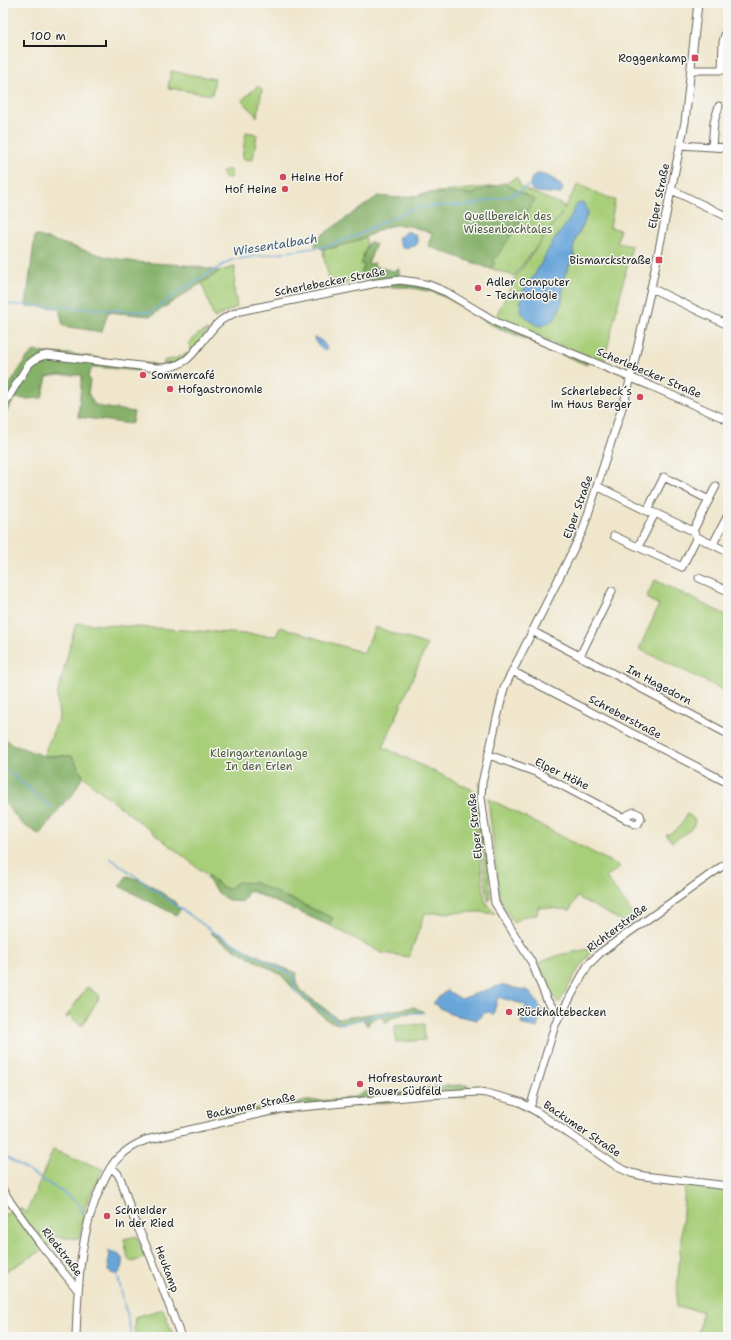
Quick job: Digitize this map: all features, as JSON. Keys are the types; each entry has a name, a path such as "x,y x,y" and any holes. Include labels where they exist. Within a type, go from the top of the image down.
{"street":[{"name":"Elper Straße","path":"560,1014 547,1000 532,963 495,904 481,797 482,783 504,688 584,530 631,377 672,190 685,122 698,3"},
{"path":"691,70 725,70 723,42 728,25"},
{"path":"712,147 714,122 719,106"},
{"path":"680,145 728,148"},
{"path":"672,190 728,217"},
{"name":"Scherlebecker Straße","path":"3,406 28,365 32,360 39,356 48,355 157,368 171,367 181,364 192,355 219,322 240,311 377,282 400,280 415,282 437,288 498,323 631,377 728,420"},
{"path":"651,288 728,325"},
{"path":"647,512 664,477 709,500"},
{"path":"598,486 647,512 655,513 728,552"},
{"path":"614,536 682,567 716,486"},
{"path":"638,547 655,513"},
{"path":"713,544 728,515"},
{"path":"699,578 728,591"},
{"path":"580,656 612,591"},
{"name":"Im Hagedorn","path":"532,631 728,734"},
{"name":"Schreberstraße","path":"512,671 728,783"},
{"name":"Elper Höhe","path":"489,755 538,773 623,817"},
{"name":"Richterstraße","path":"530,1108 551,1034 560,1014 588,965 594,958 728,862"},
{"name":"Backumer Straße","path":"78,1289 83,1241 90,1215 97,1195 111,1167 119,1157 132,1146 146,1140 280,1109 426,1095 473,1092 486,1093 520,1102 618,1167 631,1173 651,1177 728,1186"},
{"name":"Heukamp","path":"111,1167 118,1174 121,1180 132,1214 151,1257 181,1337"},
{"name":"Riedstraße","path":"3,1190 29,1228 78,1289 76,1337"}],"green space":[{"path":"171,71 215,79 212,95 168,88"},
{"path":"258,86 262,90 257,117 242,100"},
{"path":"246,132 257,134 253,160 242,159"},
{"path":"227,169 232,174 227,179 222,174"},
{"name":"Quellbereich des Wiesenbachtales","path":"516,177 522,188 565,206 564,209 578,184 615,200 610,227 620,230 617,243 632,246 604,362 556,344 496,316 516,276 562,213 514,276 463,259 420,194 498,186 507,183"},
{"name":"Quellbereich des Wiesenbachtales","path":"504,183 535,200 493,262 495,263 491,269 428,246 432,233 403,225 385,227 364,238 338,246 322,249 314,245 322,235 378,196 398,198 434,193 471,194"},
{"path":"35,235 107,257 136,262 185,265 220,271 151,316 108,312 102,332 63,326 59,308 26,306"},
{"path":"365,237 366,247 362,264 365,265 365,279 331,287 323,249 333,248"},
{"path":"369,242 376,244 368,264 375,263 374,266 393,271 399,269 399,277 376,280 364,279 361,272 365,265 361,264"},
{"path":"235,267 234,290 237,307 214,318 202,283 220,271"},
{"path":"393,282 409,283 432,288 588,362 587,365 492,325 449,299 433,292 407,287 377,287 379,285"},
{"path":"209,330 193,351 189,344 191,341 200,333"},
{"path":"34,351 154,364 153,372 96,367 92,368 88,376 90,381 88,393 94,404 102,407 134,412 132,423 78,417 82,375 58,375 47,377 42,398 15,398 3,418 3,395 28,356"},
{"path":"186,353 188,355 173,364 163,364 165,360 175,359"},
{"path":"655,580 728,616 728,692 639,649 659,605 646,598"},
{"name":"Kleingartenanlage In den Erlen","path":"76,623 276,636 280,627 364,653 375,627 427,645 383,747 475,791 474,808 485,901 495,914 479,912 425,913 409,957 382,953 333,927 235,884 228,889 221,886 94,786 83,776 72,756 43,756 59,718 57,696"},
{"path":"3,737 12,744 43,756 72,756 83,776 71,798 66,800 40,835 22,824 3,801"},
{"path":"480,782 491,899 488,901 477,816"},
{"path":"488,798 619,866 620,867 606,877 637,919 629,925 577,897 570,910 538,907 537,915 524,916 514,923 500,901"},
{"path":"688,814 695,820 693,827 672,842 666,835 679,828"},
{"path":"208,875 221,886 228,889 238,882 256,883 333,918 329,925 249,890 243,901 231,901 226,899 218,892 207,878"},
{"path":"127,876 146,882 175,902 180,910 176,915 119,886"},
{"path":"210,932 279,966 297,973 296,983 301,991 338,1019 414,1007 424,1012 403,1014 393,1017 385,1023 382,1017 372,1019 367,1026 363,1019 338,1024 327,1020 302,998 281,975 219,940"},
{"path":"594,948 576,973 559,1003 552,995 539,963 559,955"},
{"path":"87,987 100,996 82,1026 70,1016 67,1018 66,1017"},
{"path":"424,1024 425,1040 396,1042 395,1026"},
{"path":"468,1085 466,1097 436,1097 341,1107 308,1108 160,1132 159,1130 209,1121 268,1105 283,1107 306,1101 338,1100 354,1097 370,1090 385,1094 392,1094 430,1087"},
{"path":"53,1150 103,1169 86,1204 79,1239 56,1237 48,1247 3,1273 3,1215 21,1208 26,1214"},
{"path":"685,1185 728,1190 728,1337 698,1337 702,1311 676,1307"},
{"path":"137,1236 145,1257 132,1262 128,1259 124,1239"},
{"path":"163,1309 173,1335 167,1337 136,1337 134,1328 135,1317"}],"water":[{"path":"537,174 549,177 559,183 563,189 560,194 532,190 531,180"},
{"path":"583,202 588,212 576,238 573,250 574,255 564,277 562,303 555,319 542,326 536,325 520,311 522,293 526,285 534,276 552,243 568,222 577,204"},
{"path":"407,231 416,235 418,243 415,246 404,248 401,247 398,238"},
{"path":"314,338 322,341 327,349 323,350 316,343"},
{"path":"501,985 529,991 542,1009 537,1028 521,1024 526,1005 498,997 493,1015 490,1012 484,1013 477,1020 450,1014 433,1003 447,990 461,999"},
{"path":"110,1250 119,1255 123,1262 121,1270 118,1274 109,1271 108,1261 110,1254 108,1251"}],"waterway":[{"name":"Wiesentalbach","path":"3,304 151,312 186,287 231,260 328,246 361,234 372,227 417,207 470,205 511,195 530,185"},
{"path":"3,767 52,808"},
{"path":"110,858 215,933 292,975 295,991 342,1024 387,1013 423,1013"},
{"path":"3,1155 70,1197 80,1205 83,1213"},
{"path":"117,1273 132,1337"}],"place":[{"name":"Roggenkamp","path":"695,58"},
{"name":"Heine Hof","path":"283,177"},
{"name":"Hof Heine","path":"285,189"},
{"name":"Bismarckstraße","path":"659,260"},
{"name":"Adler Computer - Technologie","path":"478,288"},
{"name":"Sommercafé","path":"143,375"},
{"name":"Hofgastronomie","path":"170,389"},
{"name":"Scherlebeck´s im Haus Berger","path":"640,397"},
{"name":"Rückhaltebecken","path":"509,1012"},
{"name":"Hofrestaurant Bauer Südfeld","path":"360,1084"},
{"name":"Schneider in der Ried","path":"107,1216"}]}
